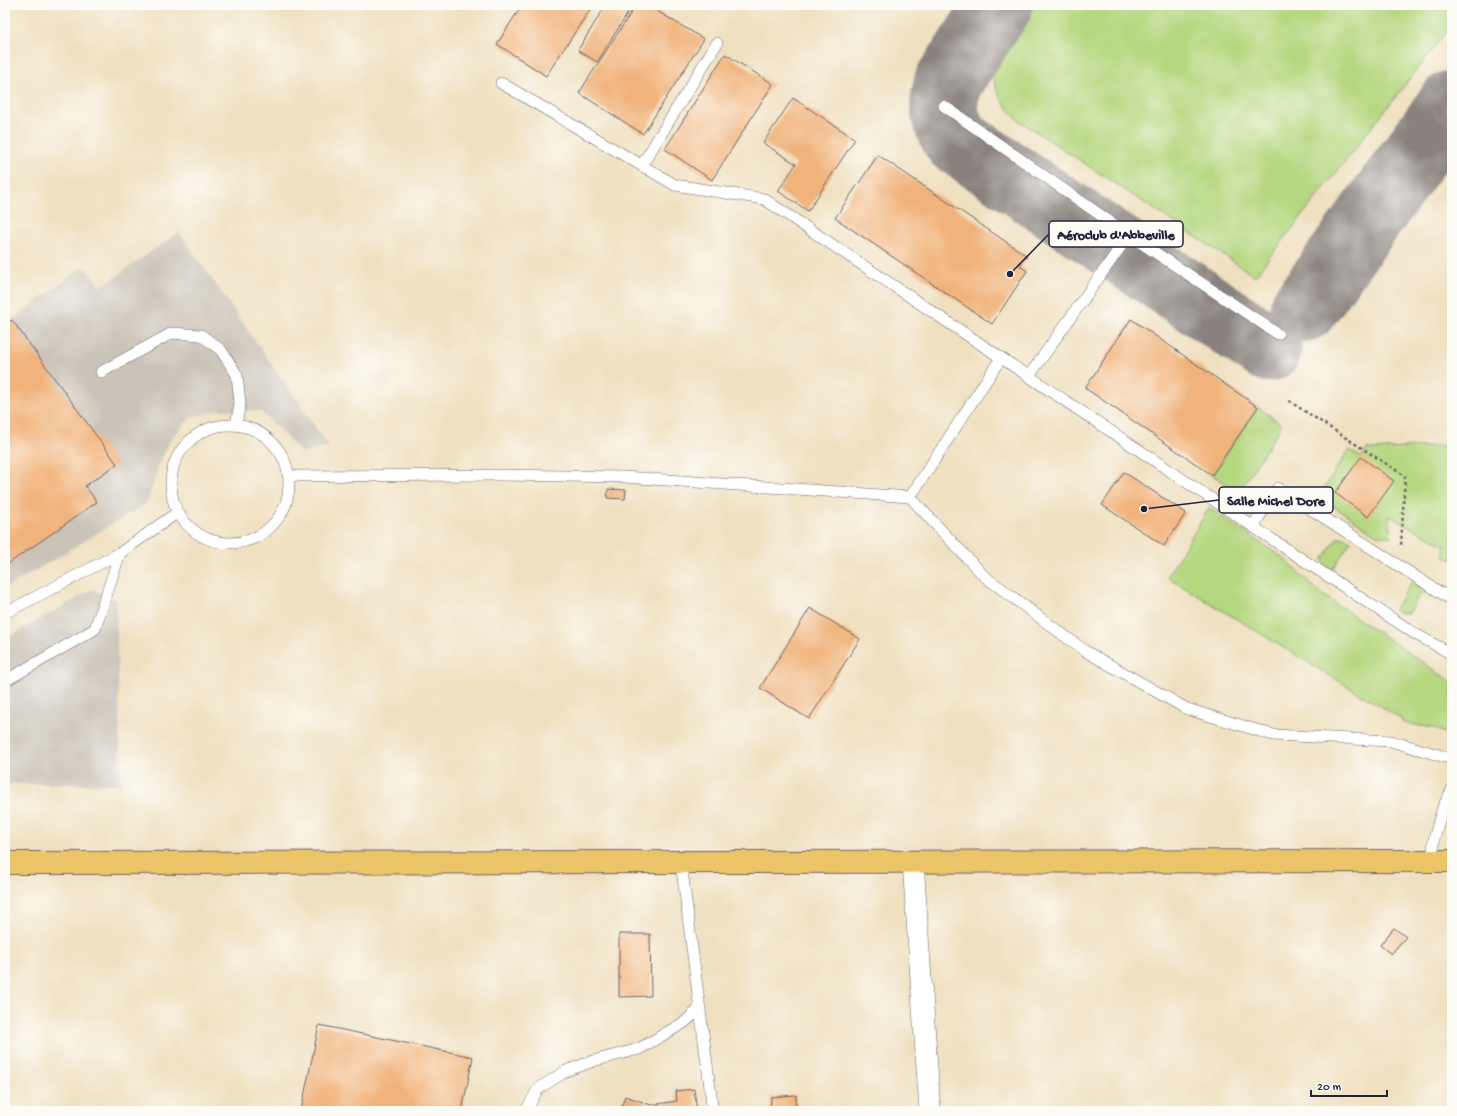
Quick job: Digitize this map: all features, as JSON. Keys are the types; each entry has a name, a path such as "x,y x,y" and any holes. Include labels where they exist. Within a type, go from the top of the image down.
{"main road":[{"path":"5,863 1442,861"}],"street":[{"path":"913,862 930,1111"}],"lane":[{"path":"642,165 717,43"},
{"path":"501,83 675,185 764,198 1416,635 1452,654"},
{"path":"944,106 1129,235 1278,334"},
{"path":"1029,376 1129,235"},
{"path":"101,372 172,333 201,335 221,350 238,375 240,403 236,425"},
{"path":"910,497 1001,358"},
{"path":"218,425 236,425 255,430 272,441 283,457 289,476 288,497 280,515 267,531 248,540 228,543 208,539 191,528 178,512 172,494 172,476 177,459 187,443 201,432 218,425"},
{"path":"289,476 500,475 624,477 910,497 984,576 1085,651 1187,709 1273,735 1391,741 1452,759"},
{"path":"1253,526 1278,488 1452,600"},
{"path":"5,613 120,553 178,512"},
{"path":"5,681 95,629 120,553"},
{"path":"1442,861 1434,839 1443,807 1452,790"},
{"path":"681,862 713,1111"},
{"path":"526,1111 538,1089 566,1071 593,1061 639,1049 684,1022 700,1008"}],"path":[{"path":"1289,401 1405,476 1400,567"}],"shaded area":[{"path":"179,232 329,446 302,453 260,411 218,410 190,418 171,439 159,464 147,503 5,589 5,325 84,266 101,287"},
{"path":"93,589 116,600 121,784 5,784 5,639"}],"green space":[{"path":"1016,5 1452,5 1452,25 1255,276 1017,119 999,94 993,78 992,69 992,51 998,34"},
{"path":"1258,407 1282,425 1240,490 1235,490 1212,475"},
{"path":"1452,445 1452,560 1444,556 1445,545 1389,516 1391,537 1376,535 1319,496 1349,450 1361,457 1368,448 1372,450"},
{"path":"1209,508 1283,558 1320,593 1452,682 1452,737 1434,728 1403,723 1400,718 1167,577"},
{"path":"1337,538 1345,538 1351,541 1332,570 1325,566 1323,559"},
{"path":"1413,580 1419,585 1422,592 1408,613 1400,613 1394,610"}],"building":[{"path":"522,5 593,5 546,76 497,44"},
{"path":"606,5 633,5 597,62 578,50"},
{"path":"636,5 647,5 704,39 643,134 579,93"},
{"path":"725,54 773,84 712,180 665,149"},
{"path":"793,98 855,139 808,211 778,191 796,164 763,143"},
{"path":"878,155 1027,256 1020,266 1027,271 992,324 835,218"},
{"path":"1131,319 1258,407 1212,475 1085,388"},
{"path":"12,320 117,464 85,486 97,502 5,566 5,325"},
{"path":"1361,457 1394,481 1368,517 1335,493"},
{"path":"1124,472 1186,513 1164,546 1102,505"},
{"path":"608,489 626,490 625,499 607,498"},
{"path":"810,608 860,639 809,719 760,688"},
{"path":"1394,928 1406,937 1391,954 1380,945"},
{"path":"619,934 650,934 651,996 619,997"},
{"path":"319,1025 473,1057 462,1111 301,1111"},
{"path":"694,1089 697,1111 620,1111 625,1096 651,1105 677,1101 676,1091"},
{"path":"796,1095 796,1111 770,1111 771,1097"}],"taxiway":[{"path":"999,5 948,82 944,106 945,113 949,126 957,141 1268,348"},
{"path":"1304,308 1452,104"}],"place":[{"name":"Aéroclub d'Abbeville","path":"1010,274"},
{"name":"Salle Michel Dore","path":"1144,509"}]}
